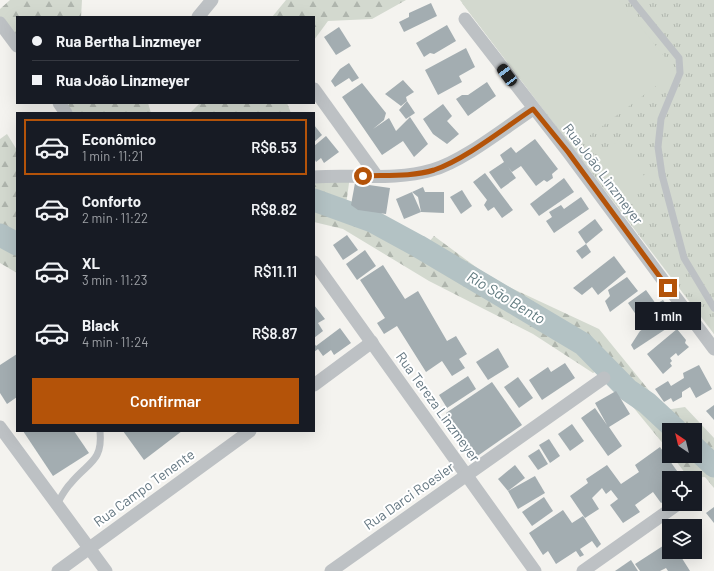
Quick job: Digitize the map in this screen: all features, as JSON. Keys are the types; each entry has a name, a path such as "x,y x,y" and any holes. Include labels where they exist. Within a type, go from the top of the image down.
{"street":[{"path":"199,16 212,0"},
{"name":"Rua João Linzmeyer","path":"465,18 533,109 568,152 714,349"},
{"path":"0,23 16,45"},
{"path":"315,90 376,175"},
{"path":"315,177 419,173 445,165 462,156 533,109"},
{"name":"Rua Tereza Linzmeyer","path":"315,263 535,571"},
{"path":"315,383 372,342"},
{"name":"Rua Darci Roesler","path":"331,571 604,378"},
{"path":"0,427 106,571"},
{"name":"Rua Campo Tenente","path":"58,571 249,432"},
{"path":"583,571 668,511"}],"lane":[{"path":"632,0 679,58 680,73 661,119 658,147 662,175 684,258 714,308"},
{"path":"57,504 70,483 98,455 101,445 100,432"}],"green space":[{"path":"10,0 82,0 81,16 16,16 16,45 0,23 0,9"},
{"path":"286,0 406,0 372,19 328,21 315,39 315,16 273,16"},
{"path":"460,0 714,0 714,334"},
{"path":"466,0 619,0 676,71 573,148 462,3"},
{"path":"60,104 148,104 151,112 65,112"},
{"path":"199,104 287,104 291,112 191,112"},
{"path":"7,134 16,148 16,272 0,263 0,139"},
{"path":"619,141 650,184 620,205 588,163"},
{"path":"350,176 345,212 372,221 423,249 434,236 480,270 509,287 599,329 665,410 685,407 700,423 662,423 662,442 624,396 627,390 604,367 593,373 533,334 429,281 343,229 315,222 315,177"},
{"path":"702,425 714,438 714,488 705,477 702,477 702,471 684,471 677,463 702,463"}],"building":[{"path":"431,3 437,16 404,32 399,22 409,17 409,13"},
{"path":"447,25 456,41 434,54 430,53 424,57 416,43"},
{"path":"339,27 351,46 336,55 324,37"},
{"path":"466,48 475,67 459,76 462,82 438,95 425,70"},
{"path":"349,63 359,78 352,82 349,78 335,87 331,81 340,69"},
{"path":"403,80 414,92 406,97 407,101 401,106 385,94"},
{"path":"487,82 496,96 468,116 456,99 462,95 468,95"},
{"path":"362,83 386,113 384,120 373,129 389,118 396,131 410,117 428,144 414,157 403,141 382,155 342,97"},
{"path":"407,101 415,113 406,119 399,110"},
{"path":"443,104 452,116 447,121 459,134 447,144 433,134 423,119"},
{"path":"315,126 322,135 315,141"},
{"path":"326,136 339,152 324,163 321,158 316,162 315,145"},
{"path":"535,139 558,169 552,174 553,178 547,182 544,180 536,186 521,166 512,172 508,167 516,178 501,189 489,172 504,162 500,155 511,147 516,153"},
{"path":"485,173 513,210 502,218 494,207 488,211 484,205 487,200 473,182"},
{"path":"564,178 574,192 539,216 530,204"},
{"path":"355,183 390,188 386,214 358,210 351,205"},
{"path":"423,187 425,192 444,192 444,213 421,212 418,197 412,192"},
{"path":"462,190 472,206 461,214 450,197"},
{"path":"412,192 421,212 404,219 396,199"},
{"path":"581,197 589,209 554,233 546,221 552,217 549,212 561,205 564,209"},
{"path":"595,219 603,230 586,244 578,232"},
{"path":"347,235 358,250 343,260 333,245"},
{"path":"586,244 591,252 582,259 576,251"},
{"path":"365,250 376,266 357,280 346,264"},
{"path":"614,256 626,272 598,295 592,287 582,295 573,288"},
{"path":"383,265 405,299 418,291 447,341 456,336 467,354 459,359 465,368 452,376 442,361 426,372 397,326 384,334 377,323 385,318 360,280"},
{"path":"627,277 638,291 610,312 605,301 610,296 608,290"},
{"path":"646,290 656,304 663,300 666,304 647,318 643,312 639,319 628,303"},
{"path":"315,306 325,319 318,323 323,331 315,337"},
{"path":"662,317 669,327 634,350 631,345 640,331"},
{"path":"340,328 351,343 334,355 331,350 323,356 318,349 315,351 315,344 316,346"},
{"path":"677,329 686,340 685,343 689,347 678,356 676,353 670,358 672,361 670,363 672,366 663,374 647,354"},
{"path":"498,348 509,367 488,380 476,362"},
{"path":"16,355 16,398 7,404 0,393 0,365"},
{"path":"565,363 575,378 542,400 529,380 548,367 551,372"},
{"path":"699,365 712,389 696,398 690,387 682,392 682,397 673,402 671,398 664,402 655,389 668,381 671,386 684,378 683,373"},
{"path":"468,376 476,389 447,408 439,395"},
{"path":"518,377 533,398 519,408 504,387"},
{"path":"492,382 522,425 476,457 446,413"},
{"path":"616,391 630,414 609,427 622,446 608,456 581,418 595,408 607,425 595,403"},
{"path":"714,405 714,420 706,411"},
{"path":"572,424 584,441 570,451 558,434"},
{"path":"24,432 75,432 89,453 53,476"},
{"path":"124,432 181,432 144,460"},
{"path":"549,439 560,456 550,463 539,445"},
{"path":"660,447 662,450 662,463 671,463 677,471 662,471 662,502 653,492 635,505 640,512 623,523 610,505 618,499 611,490 606,494 602,488 592,498 599,509 585,518 570,496 588,483 586,479 607,465 621,484 639,472 635,465"},
{"path":"539,449 548,464 538,470 528,456"},
{"path":"515,465 525,478 508,491 498,479"},
{"path":"535,476 545,493 518,509 508,491"},
{"path":"544,497 553,511 532,526 522,512"},
{"path":"714,507 714,523 706,513"},
{"path":"563,510 572,523 583,516 601,544 597,548 592,541 580,549 584,555 580,557 576,551 556,564 548,551 543,555 529,533"},
{"path":"662,547 662,559 682,559 690,571 668,571 666,568 660,571 640,571 635,564"},
{"path":"631,560 638,571 615,571"}],"waterway":[{"name":"Rio São Bento","path":"315,200 372,221 418,246 583,344 628,390 647,403 668,423"},
{"name":"Rio São Bento","path":"0,235 16,243"},
{"name":"Rio São Bento","path":"702,455 714,466"}],"route":[{"path":"363,176 406,175 433,170 462,156 533,109 568,152 668,288"}]}
